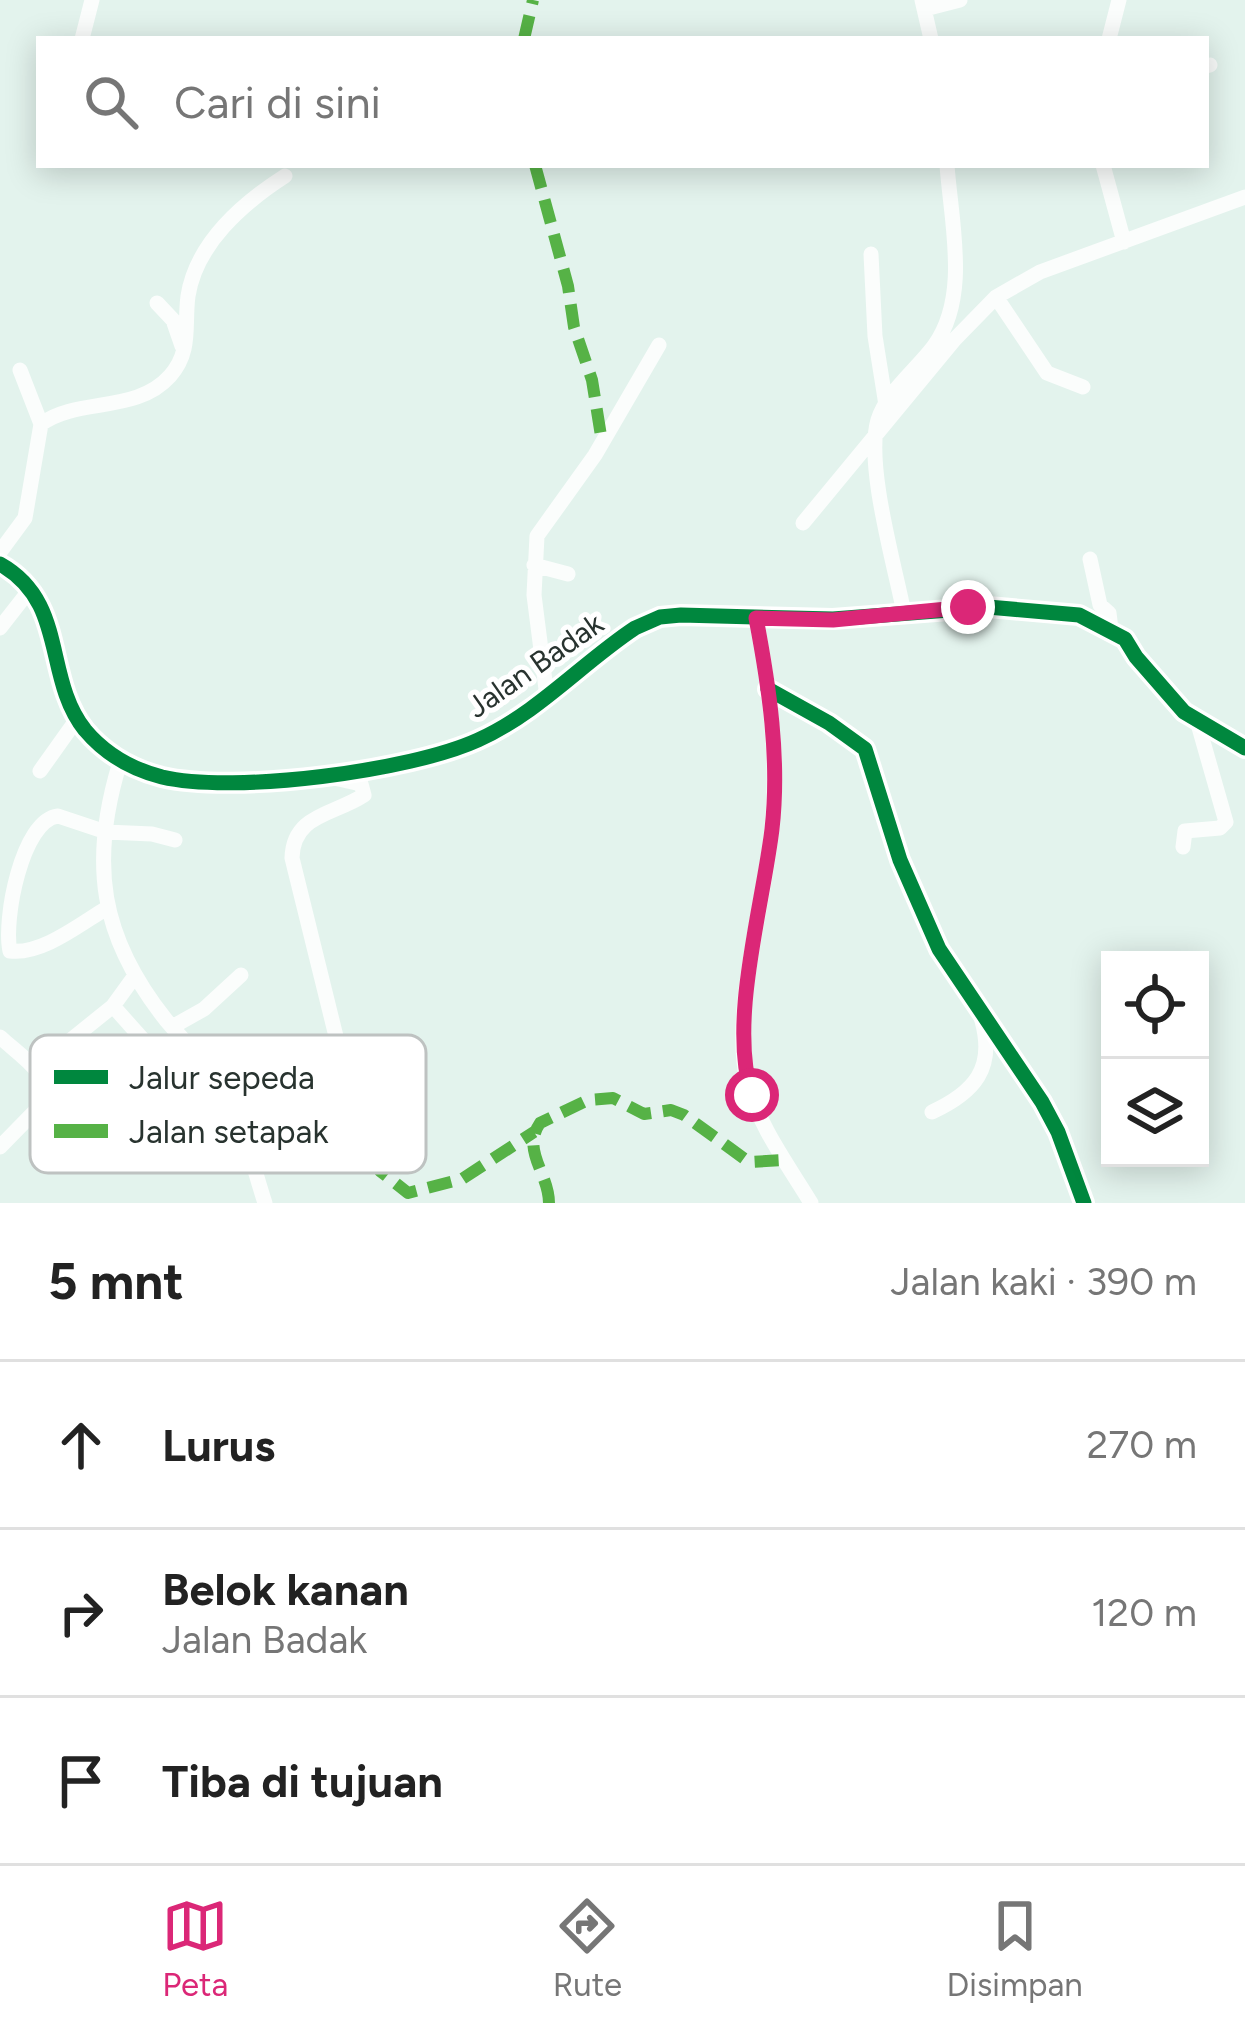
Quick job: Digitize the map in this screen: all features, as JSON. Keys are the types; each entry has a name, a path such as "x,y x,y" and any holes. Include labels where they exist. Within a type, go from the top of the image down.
{"street":[{"path":"83,36 92,0"},
{"path":"930,36 923,5 960,0"},
{"path":"1110,36 1118,0"},
{"path":"904,613 880,488 876,438 886,405 944,332 952,307 947,168"},
{"path":"1104,168 1124,242"},
{"path":"41,424 53,417 128,401 170,376 184,355 190,288 203,256 245,205 285,176"},
{"path":"803,523 964,328 996,296 1040,272 1245,197"},
{"path":"871,254 874,336 886,405"},
{"path":"996,296 1047,373 1083,387"},
{"path":"157,303 177,327 184,355"},
{"path":"547,697 537,635 534,565 542,526 595,455 659,345"},
{"path":"0,552 25,518 41,424 20,370"},
{"path":"1090,559 1111,629 1198,724 1245,748"},
{"path":"0,564 32,587 0,628"},
{"path":"534,565 568,574"},
{"name":"Jalan Badak","path":"32,587 48,622 77,719 98,745 120,762 165,778 201,781 404,764 452,750 482,738 547,697 624,635 660,617 709,614 833,620 1009,607 1079,615 1111,629"},
{"path":"756,618 768,689 773,811 745,1013 745,1067 764,1122 811,1203"},
{"path":"768,689 865,749 900,860 928,926 952,972 1058,1132 1084,1203"},
{"path":"40,771 77,719"},
{"path":"1183,848 1185,831 1217,829 1226,822 1198,724"},
{"path":"120,762 106,832 107,908 113,933 134,976 179,1035"},
{"path":"314,775 357,782 365,790 362,798 307,822 297,831 292,849 335,1035"},
{"path":"107,908 44,943 21,952 9,949 16,888 38,824 58,816 106,832 175,840"},
{"path":"172,1027 204,1009 241,975"},
{"path":"77,1035 113,1006 134,976"},
{"path":"113,1006 139,1035"},
{"path":"932,1112 962,1094 983,1069 988,1050 978,1006"},
{"path":"0,1037 30,1065"},
{"path":"0,1148 30,1115"},
{"path":"255,1173 266,1203"}],"marked path":[{"path":"525,36 533,0"},
{"path":"536,168 568,286 574,327 592,380 602,442"},
{"path":"549,1203 534,1153 535,1133 540,1123 588,1100 613,1098 644,1114 671,1110 749,1162 785,1160"},
{"path":"383,1173 408,1193 462,1179 534,1132"}],"cycle path":[{"path":"0,564 36,599 72,709 85,730 102,747 140,770 194,782 322,776 448,751 520,716 635,628 660,617 681,615 833,619 988,607 1079,615 1125,639 1184,712 1245,748"},
{"path":"768,689 865,749 900,860 939,949 1042,1102 1084,1203"}],"route":[{"path":"752,1095 745,1067 745,1013 774,795 768,689 756,618 833,620 968,607"}]}
